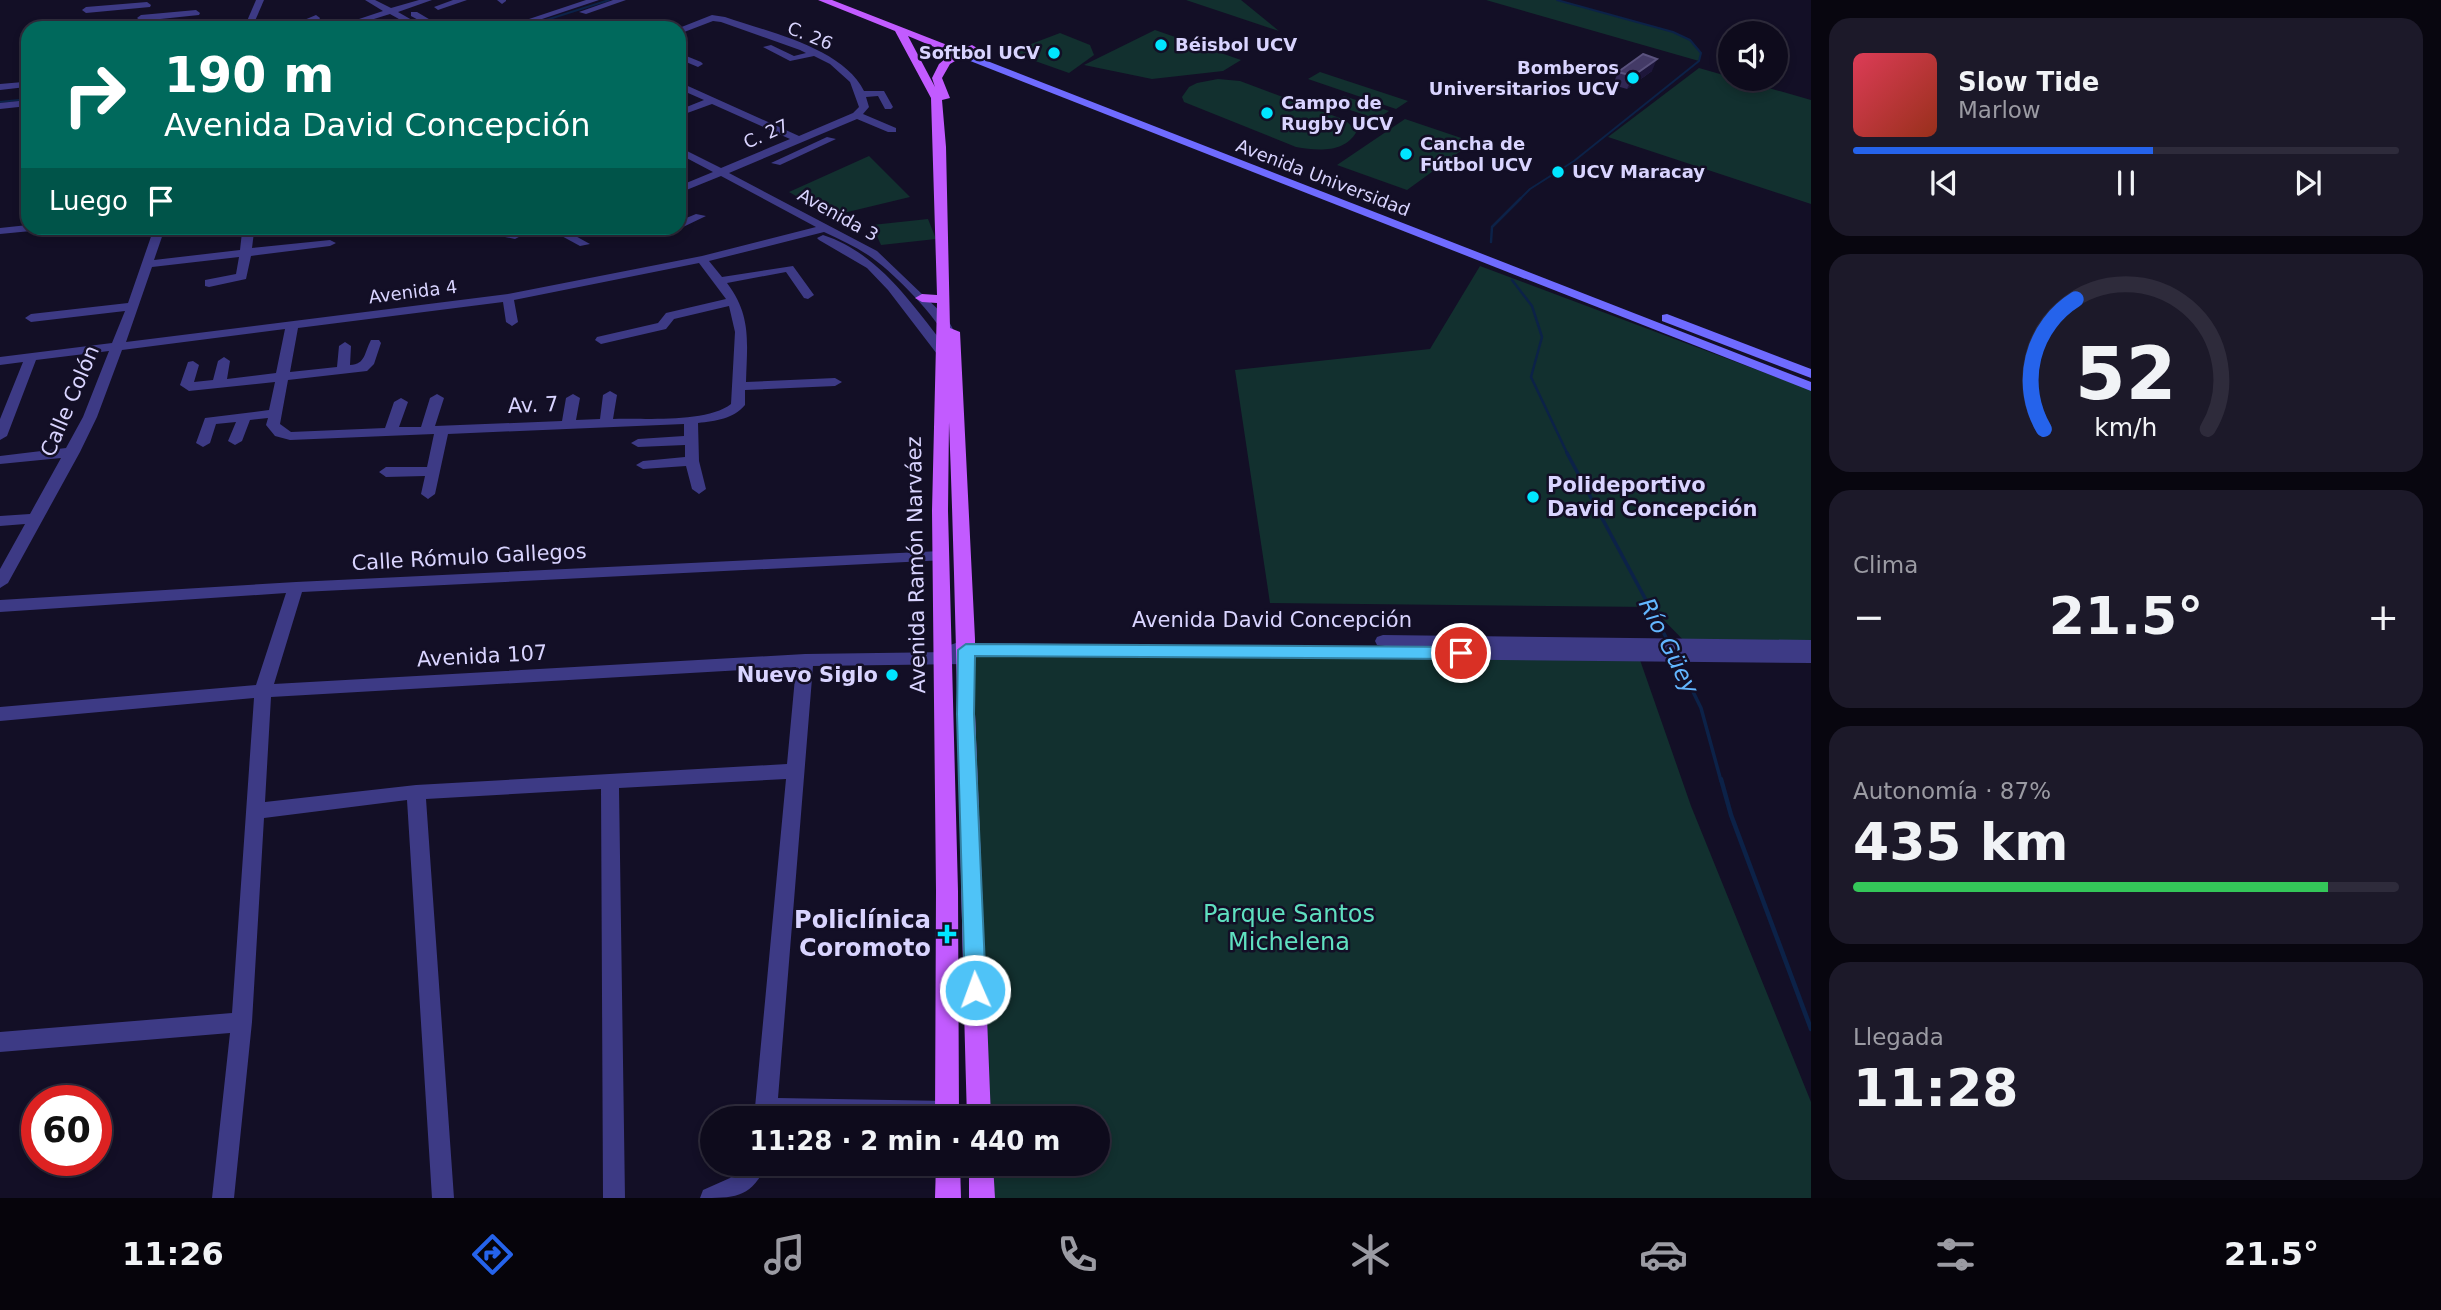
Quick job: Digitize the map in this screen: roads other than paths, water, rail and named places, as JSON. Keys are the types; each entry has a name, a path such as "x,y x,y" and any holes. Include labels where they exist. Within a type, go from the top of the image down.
{"main road":[{"name":"Avenida Universidad","path":"823,0 963,51"},
{"name":"Avenida Universidad","path":"850,0 963,51"},
{"name":"Avenida Ramón Narváez","path":"898,28 926,57 936,98 943,321 948,347 966,649 965,714 979,1106"},
{"path":"926,57 963,51"},
{"path":"939,71 955,61 963,51"},
{"path":"939,71 946,61 963,51"},
{"name":"Avenida Ramón Narváez","path":"939,71 937,78 946,101 949,132 948,347 941,556 947,891 947,1106"},
{"path":"922,298 933,300 944,297"},
{"path":"948,1176 948,1198"},
{"path":"981,1176 982,1198"}],"street":[{"path":"251,21 260,0"},
{"path":"369,0 409,21"},
{"path":"387,0 427,21"},
{"path":"362,21 428,0"},
{"path":"438,8 463,0"},
{"path":"528,21 595,0"},
{"path":"556,21 622,0"},
{"path":"86,10 148,3"},
{"path":"140,21 148,3"},
{"path":"141,18 197,13"},
{"path":"308,21 316,18"},
{"name":"C. 26","path":"686,28 712,18 722,19 789,44 846,71 862,94"},
{"path":"789,44 806,39"},
{"path":"768,47 793,59 813,54"},
{"name":"Avenida Universidad","path":"963,51 1811,387"},
{"path":"686,59 698,64"},
{"path":"686,88 793,141 804,150"},
{"path":"0,90 21,90"},
{"path":"888,107 881,93 862,94 861,111 892,130"},
{"path":"686,110 713,100"},
{"path":"0,106 21,104"},
{"name":"C. 27","path":"686,187 861,111"},
{"path":"776,163 831,139"},
{"name":"Avenida 3","path":"686,154 818,230 871,266 948,347"},
{"name":"Avenida 3","path":"686,163 717,174"},
{"path":"686,222 700,216"},
{"name":"Avenida Universidad","path":"1390,218 1688,326 1811,374"},
{"path":"0,231 21,229"},
{"name":"Avenida 3","path":"818,230 873,253 943,321"},
{"name":"Avenida 4","path":"0,360 116,348 508,298 702,259 818,230"},
{"name":"Calle Colón","path":"0,583 90,417 133,306 156,235"},
{"path":"209,283 242,276 247,235"},
{"path":"511,237 515,235"},
{"path":"567,235 584,244"},
{"path":"146,264 330,243"},
{"name":"Av. 7","path":"275,413 273,425 281,433 290,436 691,420 732,412 738,405 741,332 734,301 702,259"},
{"path":"720,281 789,268 808,295"},
{"path":"756,273 766,284"},
{"path":"508,298 512,322"},
{"path":"601,340 662,326 670,316 734,301"},
{"path":"31,318 133,306"},
{"path":"203,443 210,421 275,413 292,325"},
{"path":"1688,326 1769,346 1811,361"},
{"path":"193,365 187,385 189,387 219,385 366,366 375,343"},
{"path":"343,370 345,346"},
{"path":"0,436 31,357"},
{"path":"219,385 224,361"},
{"path":"740,386 835,382"},
{"path":"606,424 610,395"},
{"path":"427,430 437,398"},
{"path":"568,425 573,398"},
{"path":"391,431 401,402"},
{"path":"235,441 246,417"},
{"path":"691,420 692,461 699,489"},
{"path":"428,494 442,429"},
{"path":"638,443 691,440"},
{"path":"0,460 73,452"},
{"path":"643,465 692,461"},
{"path":"386,472 433,471"},
{"path":"0,521 37,518"},
{"name":"Calle Rómulo Gallegos","path":"0,606 296,587 941,556"},
{"path":"223,1198 242,1022 263,691 296,587"},
{"name":"Avenida David Concepción","path":"966,649 1099,645 1651,649 1811,657"},
{"name":"Avenida David Concepción","path":"1694,650 1811,646"},
{"name":"Avenida 107","path":"0,714 263,691 805,660 942,648 966,649"},
{"path":"767,1106 805,660"},
{"path":"256,811 416,792 794,771"},
{"path":"610,780 614,1198"},
{"path":"416,792 443,1198"},
{"path":"0,1042 242,1022"},
{"path":"711,1198 738,1188 750,1176"}],"waterway":[{"path":"543,21 609,0"},
{"name":"Río Güey","path":"1491,242 1492,227 1530,189 1574,161 1699,61 1701,53 1690,40 1673,32 1557,0"},
{"path":"0,102 21,100"},
{"name":"Río Güey","path":"1512,280 1532,306 1542,337 1531,377 1567,454"},
{"name":"Río Güey","path":"1567,454 1668,641"},
{"name":"Río Güey","path":"1676,657 1701,708 1721,781"},
{"name":"Río Güey","path":"1721,779 1731,815 1811,1029"}],"place":[{"name":"Béisbol UCV","path":"1161,45"},
{"name":"Softbol UCV","path":"1054,53"},
{"name":"Bomberos Universitarios UCV","path":"1633,78"},
{"name":"Campo de Rugby UCV","path":"1267,113"},
{"name":"Cancha de Fútbol UCV","path":"1406,154"},
{"name":"UCV Maracay","path":"1558,172"},
{"name":"Polideportivo David Concepción","path":"1533,497"},
{"name":"Nuevo Siglo","path":"892,675"},
{"name":"Policlínica Coromoto","path":"947,934"}],"park label":[{"name":"Parque Santos Michelena","path":"1289,928"}]}
